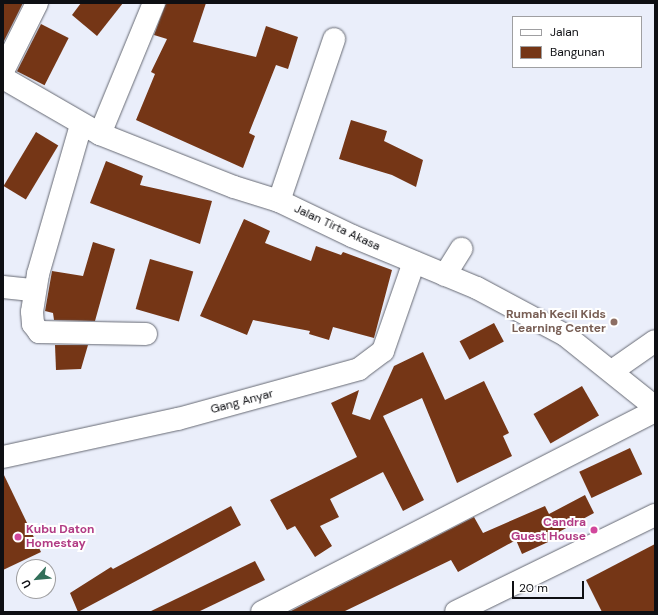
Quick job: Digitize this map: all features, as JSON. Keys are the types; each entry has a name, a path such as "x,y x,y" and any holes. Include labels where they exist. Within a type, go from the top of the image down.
{"street":[{"path":"3,71 37,3"},
{"path":"146,334 39,332 34,329 32,318 34,290 90,129 154,3"},
{"path":"279,201 334,39"},
{"name":"Jalan Tirta Akasa","path":"3,78 90,129 234,187 279,201 414,262 477,288 565,336 612,371 655,407"},
{"path":"445,275 461,249"},
{"name":"Gang Anyar","path":"3,457 178,419 359,368 383,351 414,262"},
{"path":"3,287 34,290"},
{"path":"612,371 655,341"},
{"path":"262,612 655,411"},
{"path":"456,612 655,515"}],"building":[{"path":"3,3 23,3 3,43"},
{"path":"81,3 123,3 97,36 72,15"},
{"path":"166,3 206,3 193,42 256,57 266,26 298,37 288,69 276,65 249,133 255,136 243,168 136,120 155,74 151,72 167,39 154,35"},
{"path":"41,24 69,38 45,85 17,71"},
{"path":"351,120 387,131 384,141 423,160 416,187 392,175 339,159"},
{"path":"36,132 58,145 26,199 4,186"},
{"path":"106,161 143,176 140,185 212,201 200,244 90,203"},
{"path":"244,219 270,231 265,243 311,261 316,246 341,255 343,252 392,270 374,338 333,327 329,340 309,334 310,331 253,320 247,335 200,316"},
{"path":"93,242 115,249 95,321 54,320 53,313 45,311 52,271 83,276"},
{"path":"150,259 193,271 179,321 136,309"},
{"path":"494,323 504,342 469,360 460,341"},
{"path":"55,345 88,345 81,369 56,370"},
{"path":"423,352 445,400 484,381 509,433 503,436 512,456 457,483 422,398 383,416 424,500 403,511 383,472 330,499 339,517 320,526 332,546 315,557 295,526 287,530 270,500 357,457 331,403 359,390 352,414 370,420 394,366"},
{"path":"582,386 599,415 551,443 534,414"},
{"path":"630,448 642,474 592,498 579,472"},
{"name":"Kubu Daton Homestay","path":"3,473 41,552 26,559 16,559 16,564 3,570"},
{"path":"585,495 594,513 557,533 559,537 522,554 516,540 458,572 451,560 343,612 289,612 474,517 483,533 545,506 549,514"},
{"path":"231,506 241,525 78,612 70,593 111,567 113,569"},
{"path":"655,544 655,612 602,612 586,580"},
{"path":"255,561 265,580 198,612 149,612"}],"place":[{"name":"Rumah Kecil Kids Learning Center","path":"614,322"},
{"name":"Candra Guest House","path":"594,530"},
{"name":"Kubu Daton Homestay","path":"18,537"}]}
